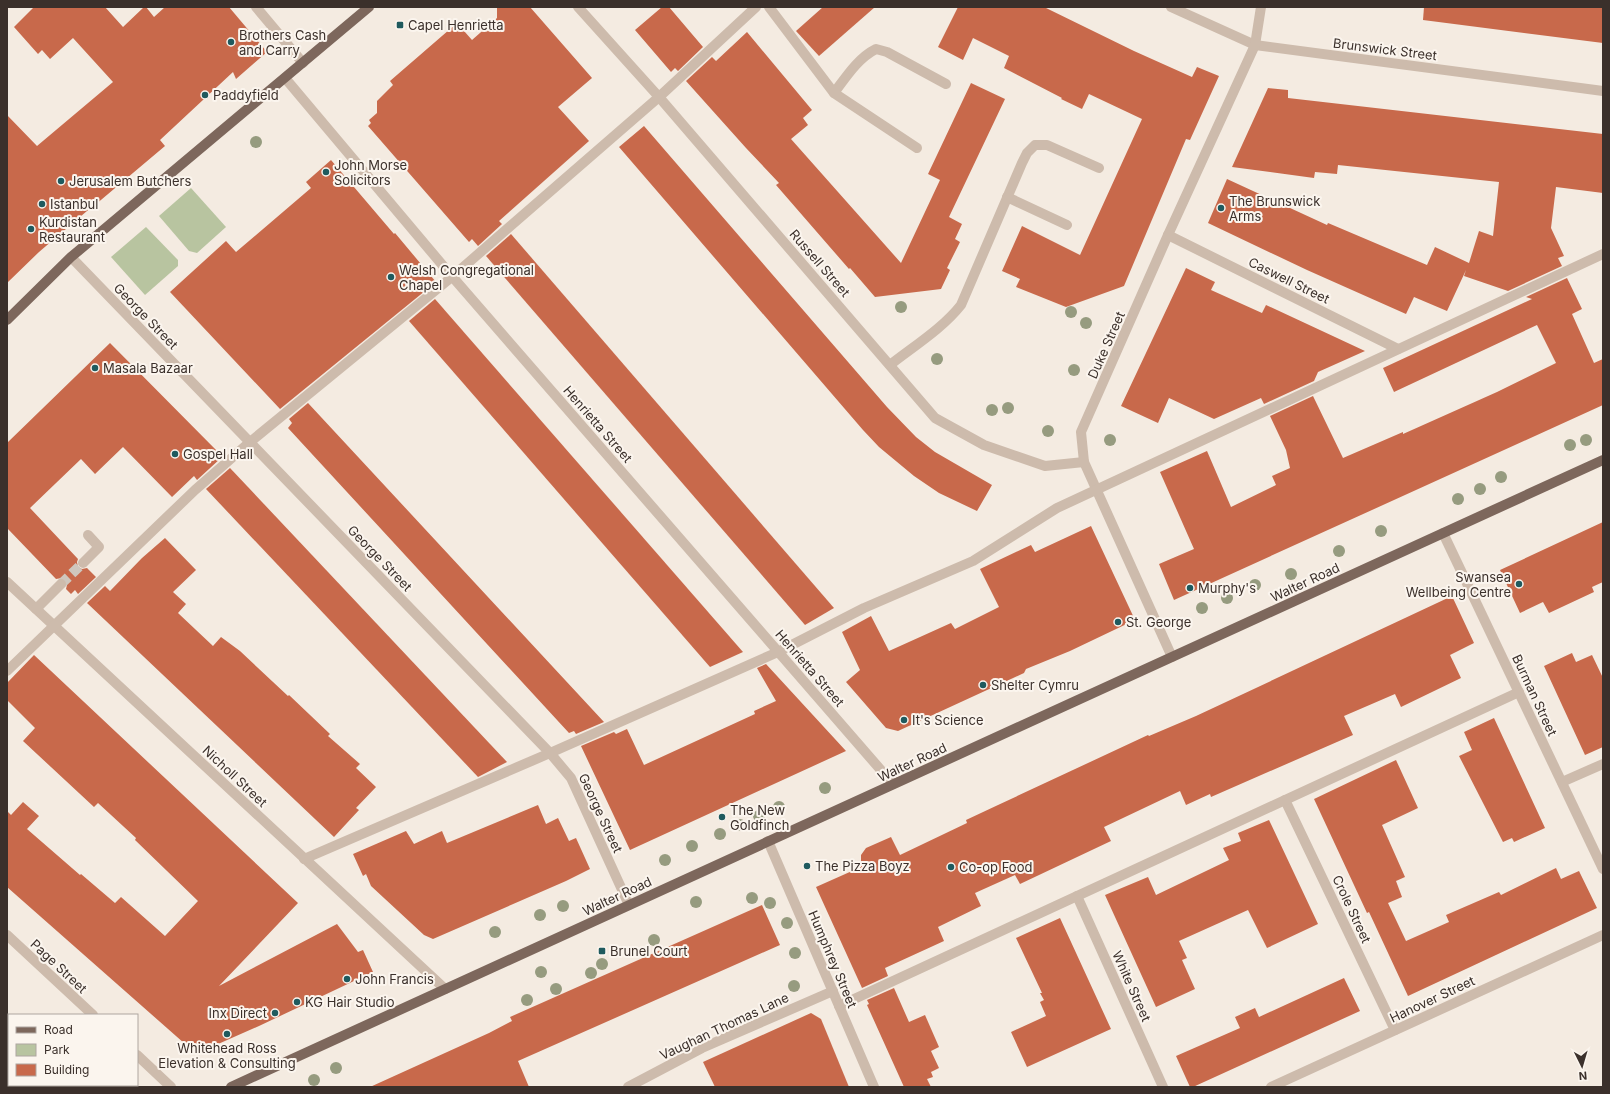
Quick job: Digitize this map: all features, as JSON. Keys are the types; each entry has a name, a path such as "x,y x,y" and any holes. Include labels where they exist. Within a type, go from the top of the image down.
{"main road":[{"path":"7,320 71,256 369,7"},
{"name":"Walter Road","path":"231,1087 1603,460"}],"street":[{"path":"256,7 303,63"},
{"name":"Russell Street","path":"578,7 659,97 935,418 984,445 1045,466 1084,462"},
{"path":"7,671 53,625 195,490 250,442 453,276 659,97 756,7"},
{"path":"769,7 834,93 917,148"},
{"name":"Brunswick Street","path":"1171,7 1255,46 1603,91"},
{"name":"Duke Street","path":"1172,657 1084,462 1082,432 1168,234 1255,46 1261,7"},
{"path":"834,93 866,54 876,49 887,52 946,84"},
{"name":"Henrietta Street","path":"285,78 453,276 893,784"},
{"path":"890,364 943,324 961,305 1022,163 1027,153 1035,145 1047,145 1099,168"},
{"path":"1007,197 1067,225"},
{"name":"Caswell Street","path":"1168,234 1398,349"},
{"path":"304,859 550,753 778,652 864,608 973,561 1057,508 1603,254"},
{"name":"George Street","path":"71,256 550,753 572,778 630,905"},
{"name":"Burman Street","path":"1443,533 1603,869"},
{"path":"82,563 99,547 88,535"},
{"name":"Nicholl Street","path":"7,582 445,989"},
{"path":"36,609 61,584"},
{"path":"839,1006 1519,692"},
{"path":"1562,782 1603,764"},
{"name":"Crole Street","path":"1285,800 1395,1030"},
{"name":"Humphrey Street","path":"768,842 874,1087"},
{"name":"White Street","path":"1077,896 1163,1087"},
{"name":"Hanover Street","path":"1271,1087 1603,935"},
{"name":"Page Street","path":"7,936 92,1014"},
{"name":"Vaughan Thomas Lane","path":"628,1087 702,1048 833,991"},
{"path":"138,1056 171,1087"}],"green space":[{"path":"191,188 226,227 197,253 189,251 159,216"},
{"path":"146,227 178,260 178,266 145,295 111,257"}],"building":[{"path":"34,7 105,7 123,27 144,7 146,7 154,17 165,7 229,7 267,52 236,79 233,72 160,140 165,146 39,252 7,283 7,115 37,146 113,82 73,38 50,59 42,50 38,54 14,27"},
{"path":"497,7 530,7 592,78 558,107 589,141 499,221 502,224 478,246 472,239 469,242 368,126 371,123 369,120 377,113 377,101 393,85 390,81 457,23 472,40 497,18"},
{"path":"662,7 669,7 703,47 678,71 675,68 671,72 635,30"},
{"path":"823,7 875,7 819,56 796,31"},
{"path":"958,7 1044,7 1134,51 1192,77 1197,67 1219,76 1190,140 1186,139 1124,286 1066,307 1016,287 1020,279 1002,271 1022,226 1080,255 1142,119 1089,94 1082,109 1061,99 1062,98 1004,68 1009,56 973,38 963,60 938,47"},
{"path":"1424,7 1603,7 1603,43 1423,20"},
{"path":"747,32 812,110 803,118 808,125 791,139 901,263 940,180 928,174 971,83 1005,99 949,217 962,224 955,239 960,242 947,268 950,270 941,289 875,297 776,185 779,183 686,81 712,57 716,61"},
{"path":"1268,88 1288,90 1288,98 1603,134 1603,193 1556,187 1551,228 1564,256 1558,258 1562,266 1508,291 1464,276 1466,270 1447,311 1414,297 1406,314 1307,270 1208,223 1227,179 1327,225 1328,223 1427,265 1435,247 1469,263 1479,231 1493,236 1499,182 1338,165 1337,174 1315,172 1314,178 1232,167"},
{"path":"644,126 887,407 916,437 935,452 992,485 977,511 939,493 914,476 879,447 863,430 619,147"},
{"path":"331,160 436,282 280,409 170,292 226,241 236,252 311,188 306,182"},
{"path":"511,234 834,608 805,625 486,256"},
{"path":"1186,268 1215,282 1211,290 1262,313 1266,305 1365,351 1318,372 1314,381 1264,404 1261,398 1214,419 1169,398 1158,423 1121,406"},
{"path":"1567,278 1582,309 1572,314 1594,363 1603,359 1603,405 1174,600 1159,564 1194,549 1160,472 1207,451 1231,507 1276,485 1272,476 1290,468 1286,450 1270,416 1313,396 1343,458 1403,432 1403,434 1497,392 1556,363 1537,325 1394,392 1383,368 1532,299 1526,297"},
{"path":"435,299 743,652 710,667 409,321"},
{"path":"110,343 218,452 217,453 221,458 197,480 194,476 172,497 123,447 95,474 81,459 30,508 78,559 78,567 82,569 87,568 96,577 78,594 75,590 71,594 66,589 66,580 62,578 56,579 8,529 7,530 7,443"},
{"path":"308,403 604,722 576,734 574,731 569,733 288,428 292,423 289,419"},
{"path":"230,468 507,762 478,777 206,489"},
{"path":"1603,522 1603,582 1592,587 1594,592 1549,613 1543,602 1520,613 1500,570"},
{"path":"1091,526 1135,620 1070,651 1026,669 1024,673 898,731 886,728 846,682 860,670 842,632 871,616 889,651 951,623 955,629 999,607 980,569 1031,545 1035,552"},
{"path":"165,538 196,570 173,592 186,604 178,613 213,646 221,637 240,651 288,696 289,695 330,734 328,736 360,764 356,768 376,787 356,808 359,810 334,837 87,603 105,586 110,591 142,558"},
{"path":"1452,596 1474,643 1450,655 1461,678 1401,707 1395,694 1344,716 1353,735 1211,797 1210,794 1186,805 1180,791 1104,827 1111,841 1020,884 1015,875 975,893 981,906 938,927 944,941 885,968 888,976 862,988 816,887 861,867 861,855 866,848 891,837 900,855 967,823 966,820 1148,735 1149,736 1196,716"},
{"path":"1572,653 1576,662 1592,655 1603,678 1603,747 1585,755 1544,666"},
{"path":"34,655 298,903 219,986 337,924 358,952 363,950 373,972 200,1052 193,1051 7,887 7,811 11,815 23,802 39,816 27,829 115,903 121,897 165,936 198,901 135,840 136,838 98,803 94,807 23,741 35,728 7,700 7,683"},
{"path":"766,664 846,751 630,850 581,746 614,732 616,734 627,729 644,765 755,714 754,711 776,701 757,668"},
{"path":"1494,718 1545,828 1514,842 1512,838 1503,842 1459,756 1472,750 1464,732"},
{"path":"1396,760 1418,808 1382,825 1405,877 1396,881 1402,897 1388,903 1406,941 1449,922 1446,915 1499,892 1501,895 1556,868 1561,879 1579,871 1597,908 1408,996 1369,912 1367,913 1314,799"},
{"path":"538,805 546,824 558,818 569,841 576,838 590,869 433,939 424,935 371,886 366,874 363,876 353,854 406,831 414,844 442,831 447,843"},
{"path":"1269,820 1318,924 1267,948 1248,910 1179,941 1187,958 1182,960 1195,989 1156,1007 1105,895 1148,877 1156,895 1229,860 1223,848 1241,841 1238,833"},
{"path":"762,905 780,945 518,1061 529,1087 370,1087 489,1033 512,1021 510,1017"},
{"path":"1060,918 1111,1029 1027,1067 1011,1032 1046,1016 1040,1002 1044,1000 1040,993 1042,993 1016,938"},
{"path":"1344,978 1360,1011 1193,1087 1190,1087 1176,1056 1240,1028 1235,1017 1255,1008 1259,1017"},
{"path":"894,988 909,1022 925,1015 939,1047 931,1051 939,1068 931,1072 933,1077 927,1079 931,1087 904,1087 867,1005 869,1004 867,1000"},
{"path":"811,1013 821,1019 849,1087 715,1087 703,1062"}],"tunnel":[{"path":"61,584 83,563"}],"place":[{"name":"Capel Henrietta","path":"400,25"},
{"name":"Brothers Cash and Carry","path":"231,42"},
{"name":"Paddyfield","path":"205,95"},
{"name":"John Morse Solicitors","path":"326,172"},
{"name":"Jerusalem Butchers","path":"61,181"},
{"name":"Istanbul","path":"42,204"},
{"name":"The Brunswick Arms","path":"1221,208"},
{"name":"Kurdistan Restaurant","path":"31,229"},
{"name":"Welsh Congregational Chapel","path":"391,277"},
{"name":"Masala Bazaar","path":"95,368"},
{"name":"Gospel Hall","path":"175,454"},
{"name":"Swansea Wellbeing Centre","path":"1519,584"},
{"name":"Murphy's","path":"1190,588"},
{"name":"St. George","path":"1118,622"},
{"name":"Shelter Cymru","path":"983,685"},
{"name":"It's Science","path":"904,720"},
{"name":"The New Goldfinch","path":"722,817"},
{"name":"The Pizza Boyz","path":"807,866"},
{"name":"Co-op Food","path":"951,867"},
{"name":"Brunel Court","path":"602,951"},
{"name":"John Francis","path":"347,979"},
{"name":"KG Hair Studio","path":"297,1002"},
{"name":"Inx Direct","path":"275,1013"},
{"name":"Whitehead Ross Elevation & Consulting","path":"227,1034"}]}
